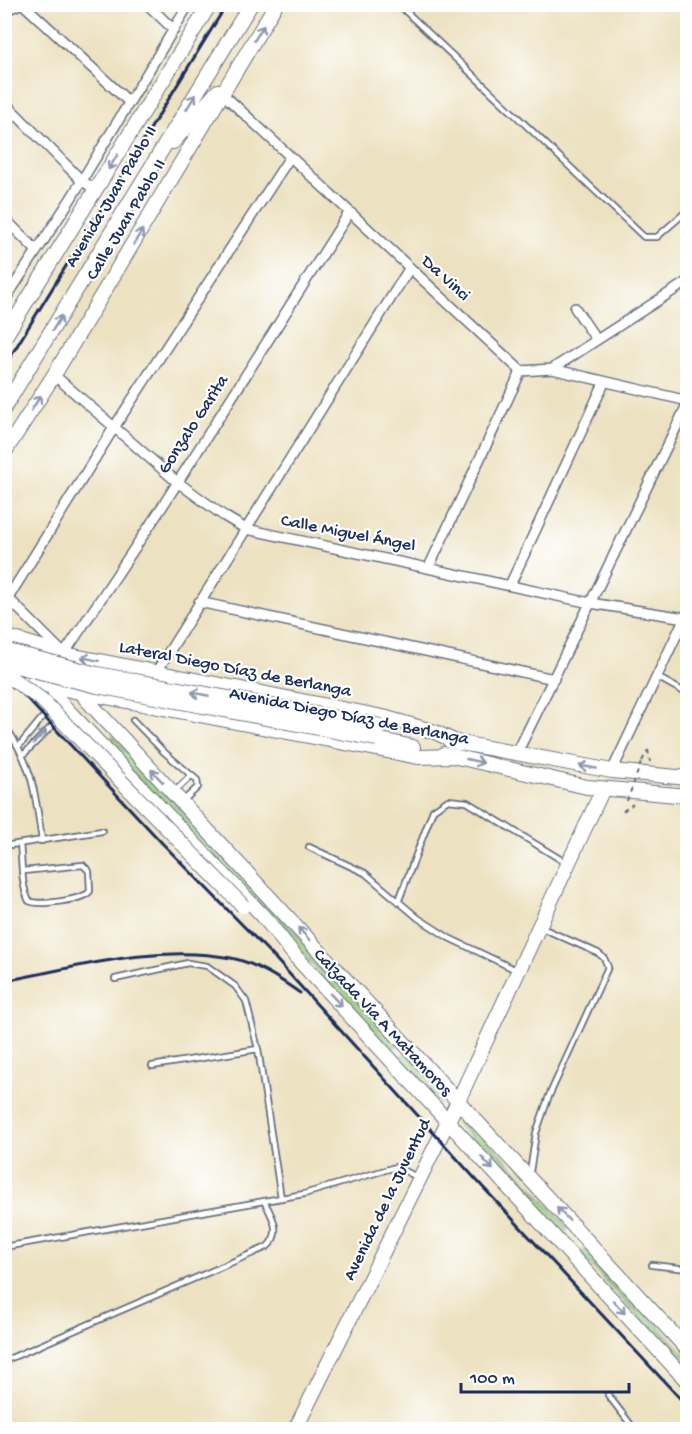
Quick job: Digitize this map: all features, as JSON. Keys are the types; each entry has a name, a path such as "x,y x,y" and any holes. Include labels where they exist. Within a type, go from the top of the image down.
{"street":[{"path":"4,11 21,4 129,102"},
{"path":"147,4 174,30"},
{"path":"4,301 189,4"},
{"name":"Avenida Juan Pablo II","path":"4,339 210,4"},
{"name":"Avenida Juan Pablo II","path":"4,408 251,4"},
{"name":"Calle Juan Pablo II","path":"4,453 224,95 239,65 276,4"},
{"path":"153,163 209,103 239,65"},
{"name":"Da Vinci","path":"224,95 521,371"},
{"path":"4,102 81,180 96,190"},
{"path":"53,699 54,670 66,661 6,596 290,157"},
{"name":"Gonzalo Garita","path":"66,661 176,481 349,213"},
{"path":"4,218 37,251"},
{"path":"157,671 410,269"},
{"path":"552,369 687,281"},
{"path":"575,308 596,339"},
{"path":"429,567 521,371 552,369 687,402 516,755"},
{"name":"Calle Miguel Ángel","path":"54,375 176,481 234,523 246,529 590,603 686,615"},
{"path":"510,585 604,382"},
{"path":"199,602 554,679"},
{"path":"612,771 686,615"},
{"path":"7,676 10,638"},
{"name":"Lateral Diego Díaz de Berlanga","path":"10,638 66,661 116,664 157,671 384,717 435,732 458,743"},
{"name":"Avenida Diego Díaz de Berlanga","path":"4,650 97,674 379,733 452,756 603,789 687,796"},
{"name":"Calzada Vía A Matamoros","path":"66,661 81,692 111,727 687,1350"},
{"name":"Avenida Diego Díaz de Berlanga","path":"4,663 97,686 379,733 458,743 612,771 687,778"},
{"path":"112,698 107,688 106,677 116,664"},
{"path":"7,676 53,699 81,692 418,757 452,756"},
{"path":"7,676 42,699 279,944 297,957"},
{"name":"Calzada Vía A Matamoros","path":"53,699 97,739 262,916 687,1382"},
{"name":"Avenida de la Juventud","path":"295,1430 458,1101 603,789"},
{"path":"391,1059 400,1056 405,1043"},
{"path":"522,1199 531,1192 531,1180"},
{"path":"566,1248 580,1232"}],"lane":[{"path":"398,4 644,237 657,237 687,210"},
{"path":"119,680 145,685 157,671"},
{"path":"657,677 687,694"},
{"path":"53,699 57,720 71,734 97,739 111,727"},
{"path":"19,746 53,699"},
{"path":"24,754 57,720"},
{"path":"133,720 171,759 198,782 198,787 177,797"},
{"path":"4,724 24,754 34,782 42,841"},
{"path":"177,797 192,775"},
{"path":"399,900 433,810 448,800 467,802 568,864"},
{"path":"4,846 102,831"},
{"path":"20,844 23,871 26,897 33,903 83,897 90,891 89,871 83,865 23,871"},
{"path":"309,847 365,873 418,918 449,938 518,971"},
{"path":"531,1180 529,1167 541,1116 608,967 604,958 598,953 539,927"},
{"path":"115,979 180,965 207,966 235,986 246,1001 258,1049 281,1198"},
{"path":"152,1066 258,1049"},
{"path":"4,1247 281,1198 397,1167 419,1178"},
{"path":"4,1360 267,1246 275,1238 276,1229 264,1201"},
{"path":"652,1265 687,1269"},
{"path":"608,1395 635,1430"}],"path":[{"path":"623,811 648,750"}],"green space":[{"path":"113,736 398,1043 392,1050 106,744"},
{"path":"406,1052 445,1096 439,1103 400,1059"},
{"path":"462,1113 568,1227 562,1235 456,1121"},
{"path":"587,1248 687,1357 687,1369 581,1254"}],"railway":[{"path":"4,367 227,4"},
{"path":"5,675 162,843 273,956 480,1184 688,1407"},
{"path":"4,981 146,955 203,954 231,958 250,964 300,993"}]}
